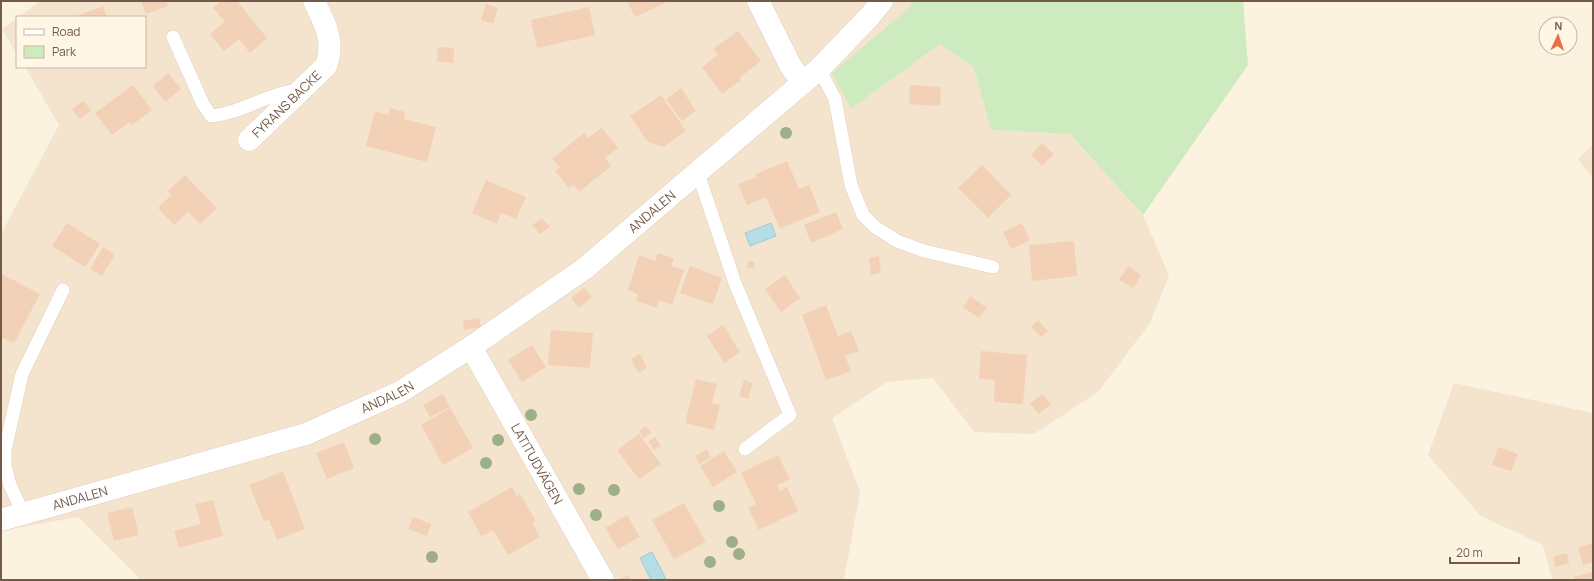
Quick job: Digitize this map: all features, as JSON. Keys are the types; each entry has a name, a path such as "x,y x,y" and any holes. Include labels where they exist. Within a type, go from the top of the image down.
{"street":[{"name":"FYRANS BACKE","path":"249,140 303,90 326,66 330,55 331,42 328,31 314,1"},
{"path":"758,1 790,65 802,83"},
{"name":"ANDALEN","path":"1,520 306,434 400,392 471,347 584,269 819,69 870,16 882,1"},
{"name":"LATITUDVÄGEN","path":"471,347 603,580"}],"lane":[{"path":"172,38 203,104 211,116 234,113 285,91 303,90"},
{"path":"819,69 835,99 850,185 863,215 875,227 897,241 924,251 993,267"},
{"path":"698,173 735,283 790,415 744,449"},
{"path":"23,514 8,478 5,465 5,450 22,374 63,290"}],"shaded area":[{"path":"40,1 913,1 852,108 940,44 974,68 991,130 1070,134 1143,215 1169,276 1150,323 1098,392 1034,434 974,432 933,378 887,382 832,418 860,492 844,580 141,580 78,517 1,531 1,234 59,125 26,68 146,68 146,16 19,16"},
{"path":"16,19 16,52 2,29"},
{"path":"1593,145 1593,178 1578,159"},
{"path":"1454,383 1593,413 1593,580 1552,580 1543,545 1481,516 1428,455"}],"green space":[{"path":"913,1 1243,1 1248,65 1143,215 1070,134 991,130 974,68 940,44 851,109 832,73 908,9"}],"water":[{"path":"771,223 776,236 750,246 745,233"},
{"path":"652,552 666,579 651,580 640,558"}],"building":[{"path":"141,1 166,1 168,6 146,14"},
{"path":"221,1 237,1 267,38 250,53 239,39 224,51 210,34 225,22 213,8"},
{"path":"627,1 669,1 635,17"},
{"path":"486,4 498,8 493,24 481,20"},
{"path":"103,6 107,16 78,16"},
{"path":"589,7 595,35 537,48 531,20"},
{"path":"738,31 761,61 739,78 741,80 722,94 702,67 718,55 713,49"},
{"path":"438,47 454,48 453,63 437,61"},
{"path":"168,73 181,89 165,102 153,86"},
{"path":"133,85 152,110 132,125 130,122 112,135 95,113"},
{"path":"910,85 941,87 940,106 909,104"},
{"path":"681,88 696,111 682,121 666,99"},
{"path":"661,95 686,131 663,147 648,142 630,116"},
{"path":"84,101 91,111 79,119 72,109"},
{"path":"390,108 405,112 404,119 436,127 427,162 366,146 375,111 388,115"},
{"path":"602,128 618,148 605,158 611,166 579,192 574,185 569,188 555,171 560,167 552,159 584,133 588,138"},
{"path":"1042,143 1054,154 1042,166 1031,155"},
{"path":"787,161 799,189 809,185 820,212 780,229 766,197 747,205 738,184 757,177 756,174"},
{"path":"982,165 1011,195 988,218 958,188"},
{"path":"185,175 217,208 200,224 188,212 174,225 158,208 171,195 168,191"},
{"path":"486,180 526,197 516,219 501,213 497,224 472,213"},
{"path":"836,212 843,229 811,243 804,225"},
{"path":"542,218 550,227 540,234 532,225"},
{"path":"67,223 100,244 85,267 52,246"},
{"path":"1022,223 1030,240 1011,249 1003,232"},
{"path":"1074,241 1077,276 1032,281 1029,245"},
{"path":"103,247 115,254 102,276 90,269"},
{"path":"658,253 674,258 671,266 684,270 672,305 659,300 657,308 636,301 638,294 628,290 639,255 655,261"},
{"path":"879,256 881,273 871,275 869,258"},
{"path":"748,261 755,262 754,269 747,268"},
{"path":"690,266 722,278 713,304 680,293"},
{"path":"1128,266 1141,275 1133,288 1119,280"},
{"path":"2,274 40,294 14,343 1,337"},
{"path":"785,275 800,298 781,312 765,289"},
{"path":"584,288 592,297 579,308 571,298"},
{"path":"970,296 987,308 979,318 963,307"},
{"path":"826,305 838,336 851,331 859,351 845,356 851,371 826,380 802,315"},
{"path":"479,318 481,327 464,330 463,321"},
{"path":"1038,320 1048,331 1041,337 1031,327"},
{"path":"723,325 740,352 724,363 707,336"},
{"path":"551,330 593,333 590,368 548,365"},
{"path":"532,345 546,367 522,382 508,360"},
{"path":"981,351 1027,355 1023,404 994,402 995,380 979,379"},
{"path":"640,354 647,368 638,373 631,359"},
{"path":"696,379 717,384 712,403 720,405 714,430 685,423"},
{"path":"744,380 753,383 748,399 739,396"},
{"path":"443,394 450,407 430,417 423,405"},
{"path":"1043,394 1051,405 1038,414 1030,403"},
{"path":"450,408 473,448 443,465 421,425"},
{"path":"646,426 651,433 643,438 639,431"},
{"path":"639,434 661,464 639,479 617,450"},
{"path":"655,437 661,446 654,450 648,442"},
{"path":"344,442 354,468 327,479 316,453"},
{"path":"1498,447 1518,454 1511,471 1492,465"},
{"path":"707,449 711,458 699,464 695,456"},
{"path":"724,451 737,472 713,487 700,466"},
{"path":"778,455 790,479 777,485 780,491 787,487 798,511 759,530 748,508 756,504 741,473"},
{"path":"283,471 305,529 277,540 269,520 264,521 249,485"},
{"path":"512,487 517,496 520,494 536,521 532,523 540,537 508,555 493,530 481,536 468,512"},
{"path":"213,500 223,536 179,548 174,531 201,524 195,504"},
{"path":"684,503 706,542 674,559 652,520"},
{"path":"132,507 139,535 114,541 107,513"},
{"path":"627,515 640,537 618,549 605,528"},
{"path":"413,517 431,524 427,536 408,529"},
{"path":"1593,543 1593,562 1583,565 1578,547"},
{"path":"1567,553 1569,563 1555,567 1553,557"},
{"path":"1593,572 1593,580 1575,580 1574,577"},
{"path":"628,575 631,580 618,580"}]}
